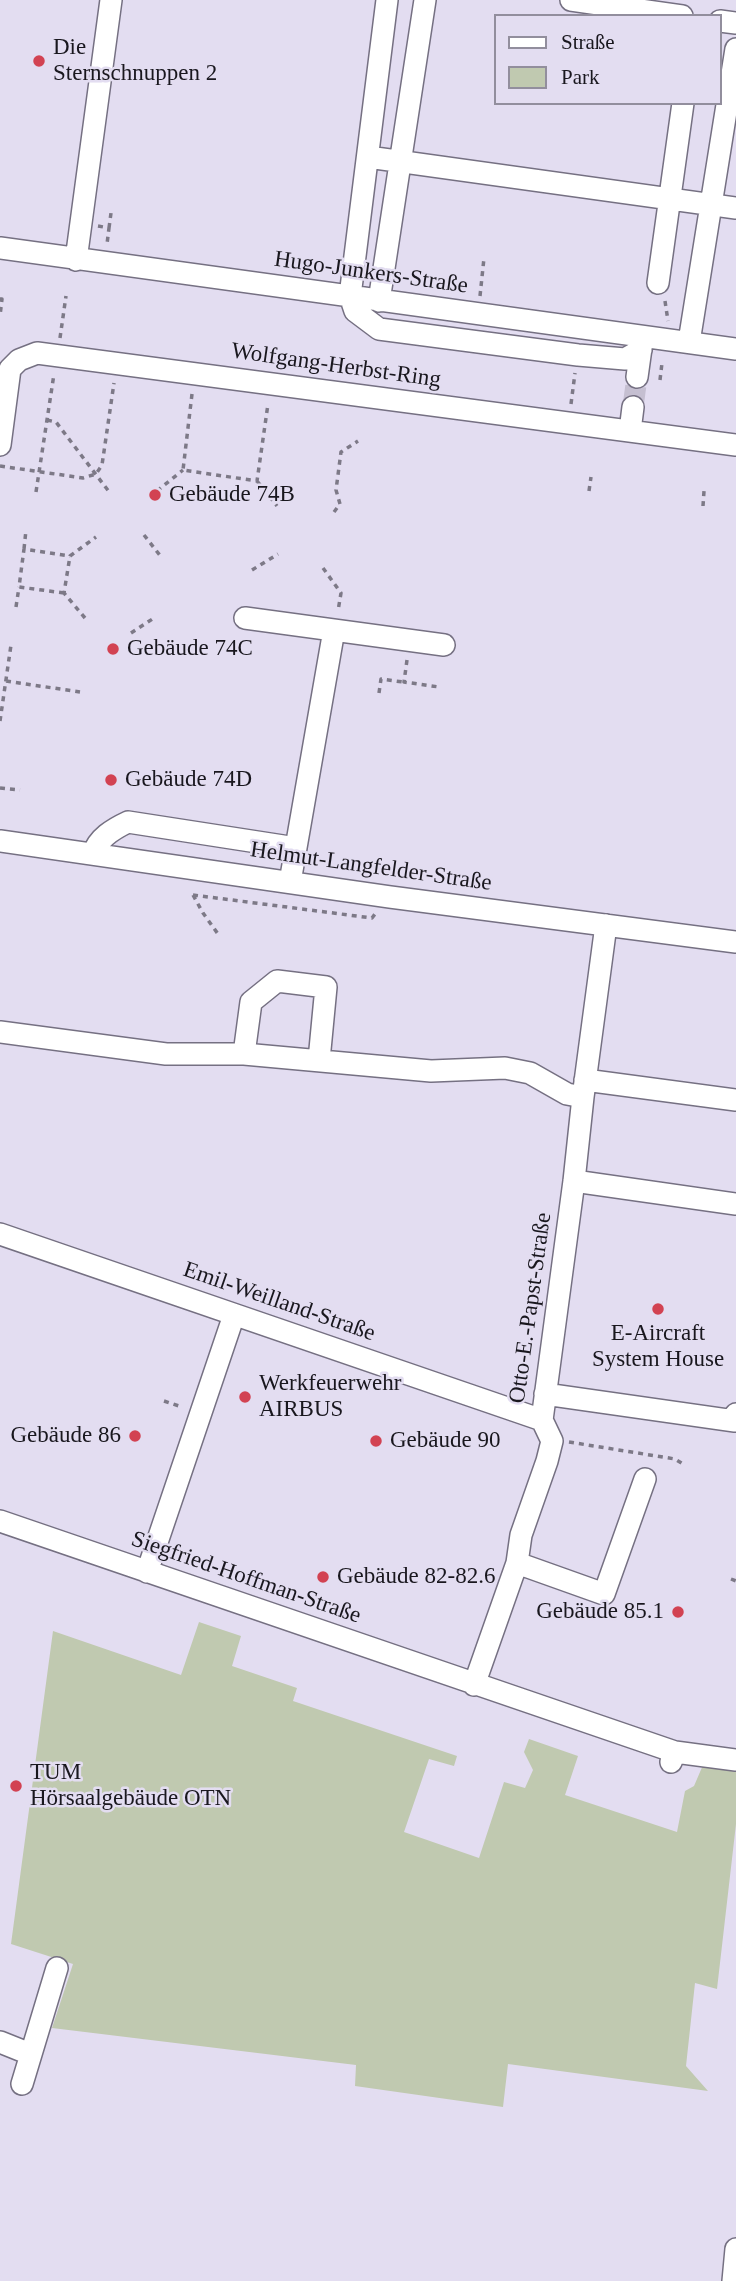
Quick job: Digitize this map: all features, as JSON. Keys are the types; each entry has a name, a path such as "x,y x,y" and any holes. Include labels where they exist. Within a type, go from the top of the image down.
{"street":[{"path":"76,260 111,0"},
{"path":"387,0 350,296 355,311 379,329 625,359 642,343"},
{"path":"379,301 425,0"},
{"path":"571,0 668,14"},
{"path":"689,342 736,49"},
{"path":"658,283 683,105"},
{"path":"368,157 736,208"},
{"name":"Hugo-Junkers-Straße","path":"0,248 350,296 642,343 689,342 736,349"},
{"path":"637,377 642,343"},
{"name":"Wolfgang-Herbst-Ring","path":"0,444 10,369 19,360 37,353 736,445"},
{"path":"630,431 633,407"},
{"path":"245,618 444,645"},
{"path":"290,882 334,630"},
{"path":"93,854 96,845 114,829 128,822 296,848"},
{"name":"Helmut-Langfelder-Straße","path":"0,842 736,942"},
{"name":"Otto-E.-Papst-Straße","path":"552,1441 542,1420 606,925"},
{"path":"244,1054 251,1002 277,981 326,987 319,1060"},
{"path":"0,1032 166,1054 244,1054 431,1072 516,1069 530,1073 567,1094 584,1088 736,1100"},
{"path":"575,1181 736,1204"},
{"name":"Emil-Weilland-Straße","path":"0,1234 542,1420"},
{"path":"147,1572 234,1315"},
{"path":"545,1394 736,1422 736,1414"},
{"path":"474,1685 517,1563 521,1535 552,1441"},
{"path":"517,1563 604,1594 645,1479"},
{"name":"Siegfried-Hoffman-Straße","path":"0,1521 673,1757 736,1760"},
{"path":"22,2084 57,1968"},
{"path":"0,2042 30,2053"},
{"path":"733,2281 736,2249"}],"path":[{"path":"109,228 111,213"},
{"path":"480,298 484,258"},
{"path":"658,283 667,304 668,324"},
{"path":"62,322 66,296"},
{"path":"0,299 0,316"},
{"path":"36,492 57,354"},
{"path":"660,380 663,363"},
{"path":"0,466 83,478 96,474 102,466 114,383"},
{"path":"157,491 183,470 192,394"},
{"path":"257,481 268,404"},
{"path":"47,420 56,422 110,493"},
{"path":"334,512 340,504 336,490 341,452 358,441"},
{"path":"183,470 257,481 277,506"},
{"path":"589,491 591,477"},
{"path":"703,506 705,491"},
{"path":"16,607 26,530"},
{"path":"144,535 162,558"},
{"path":"24,550 70,556 96,537"},
{"path":"252,570 278,554"},
{"path":"64,593 70,556"},
{"path":"323,568 341,593 334,630"},
{"path":"19,586 64,593 85,618"},
{"path":"131,633 154,618"},
{"path":"404,682 409,640"},
{"path":"0,722 11,645"},
{"path":"379,693 381,679 439,687"},
{"path":"6,681 80,692"},
{"path":"0,788 20,790"},
{"path":"218,933 193,895 372,918 390,897"},
{"path":"552,1441 675,1459 683,1464"}],"green space":[{"path":"199,1622 241,1636 232,1666 297,1688 293,1701 457,1756 454,1766 429,1759 404,1832 479,1858 504,1782 525,1788 533,1770 524,1752 529,1739 578,1756 565,1795 677,1832 685,1791 694,1786 706,1758 736,1763 736,1824 717,1989 695,1983 686,2066 708,2091 508,2064 503,2107 355,2086 356,2065 52,2028 73,1964 11,1944 53,1631 181,1675"}],"tunnel":[{"path":"633,407 637,377"}],"place":[{"name":"Die Sternschnuppen 2","path":"39,61"},
{"name":"Gebäude 74B","path":"155,495"},
{"name":"Gebäude 74C","path":"113,649"},
{"name":"Gebäude 74D","path":"111,780"},
{"name":"E-Aircraft System House","path":"658,1309"},
{"name":"Werkfeuerwehr AIRBUS","path":"245,1397"},
{"name":"Gebäude 86","path":"135,1436"},
{"name":"Gebäude 90","path":"376,1441"},
{"name":"Gebäude 82-82.6","path":"323,1577"},
{"name":"Gebäude 85.1","path":"678,1612"},
{"name":"TUM Hörsaalgebäude OTN","path":"16,1786"}]}
